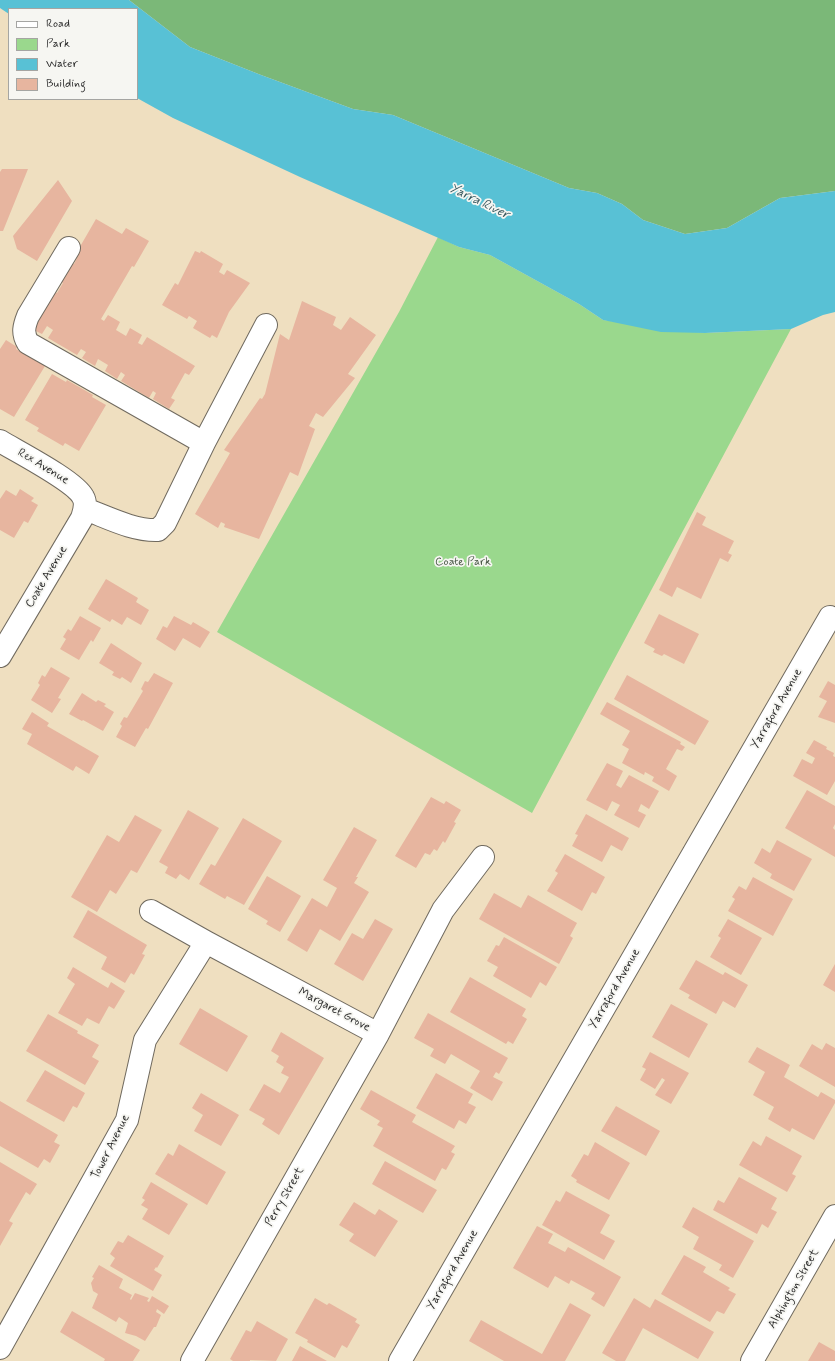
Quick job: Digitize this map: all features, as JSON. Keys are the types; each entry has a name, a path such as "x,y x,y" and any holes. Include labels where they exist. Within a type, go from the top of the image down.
{"street":[{"path":"69,248 28,316 24,326 23,335 28,343 204,443"},
{"path":"84,503 140,528 158,530 165,523 204,443 266,325"},
{"name":"Rex Avenue","path":"0,442 69,482 76,488 84,503"},
{"name":"Coate Avenue","path":"0,656 82,518 84,503"},
{"name":"Yarraford Avenue","path":"400,1361 830,617"},
{"name":"Margaret Grove","path":"151,911 378,1034 443,910 483,857"},
{"name":"Tower Avenue","path":"0,1348 127,1120 145,1040 206,942"},
{"name":"Perry Street","path":"192,1361 378,1034"},
{"name":"Alphington Street","path":"752,1361 835,1216"}],"green space":[{"path":"129,0 835,0 835,191 780,198 727,228 685,234 643,220 622,204 597,193 569,188 393,115 353,109 190,47"},
{"name":"Coate Park","path":"438,237 459,247 490,255 579,304 603,320 705,333 791,329 532,813 217,632 399,312"}],"water":[{"name":"Yarra River","path":"0,0 129,0 190,47 353,109 393,115 569,188 597,193 622,204 643,220 685,234 727,228 780,198 835,191 835,312 823,315 791,329 705,333 661,332 603,320 579,304 490,255 459,247 300,177 173,118 138,99 138,8 8,8 8,13 0,8"}],"building":[{"path":"2,169 28,169 3,231 0,231 0,172"},
{"path":"58,180 72,201 37,261 17,249 13,236"},
{"path":"96,219 122,234 126,228 149,241 134,267 132,266 101,319 104,321 108,315 120,322 116,330 126,336 130,328 142,335 138,343 142,345 147,337 195,366 189,375 185,373 171,398 175,400 169,409 153,399 156,393 153,391 149,398 121,381 125,375 121,372 117,379 105,371 108,365 98,359 95,366 82,358 86,352 81,349 77,355 48,338 53,330 47,326 42,334 30,328 53,291 57,293 63,283 57,280 68,261 74,264 77,258 74,257"},
{"path":"195,251 200,253 201,251 223,264 219,272 224,275 227,270 250,283 229,312 217,338 212,335 210,338 193,328 197,321 189,316 187,319 162,305 175,283 178,285"},
{"path":"302,301 336,317 333,325 341,330 350,317 376,335 348,374 355,378 323,417 316,413 309,426 315,429 298,476 290,472 259,539 224,527 225,524 221,522 218,528 195,514 230,453 224,450 260,398 262,399 265,394 280,334 289,340"},
{"path":"6,340 17,347 16,349 45,366 14,417 0,409 0,349"},
{"path":"52,374 66,382 67,380 93,395 92,397 106,405 79,451 65,443 63,446 37,431 39,428 25,420"},
{"path":"20,489 34,498 31,501 38,505 28,523 24,521 14,538 0,530 0,499 6,490 16,496"},
{"path":"697,512 706,517 702,525 734,541 728,553 732,555 728,562 720,558 701,599 677,587 672,597 659,590"},
{"path":"106,579 138,598 136,602 149,610 141,625 127,617 122,625 112,619 110,622 88,609"},
{"path":"659,614 699,634 684,664 664,654 662,656 653,652 655,649 644,643"},
{"path":"80,616 101,628 93,642 91,640 79,660 60,649 66,639 63,637 68,629 71,631"},
{"path":"174,616 191,625 193,622 210,632 200,648 183,638 175,651 156,639 163,626 167,628"},
{"path":"111,643 142,663 131,683 122,677 120,679 112,675 114,672 99,663"},
{"path":"51,667 70,678 58,698 61,699 52,713 31,700 40,685 38,683 42,675 45,677"},
{"path":"154,673 173,683 148,729 146,728 135,747 116,737 122,726 120,724 124,717 127,718 143,691 141,689 145,681 148,682"},
{"path":"627,675 709,721 695,745 614,699"},
{"path":"828,681 835,685 835,723 818,717 827,701 819,697"},
{"path":"82,693 96,702 98,700 106,704 104,706 114,712 103,731 69,714"},
{"path":"607,702 681,742 680,744 685,747 682,751 677,749 666,769 677,776 669,791 652,781 654,777 645,772 644,775 622,763 629,749 622,745 630,731 600,714"},
{"path":"32,712 49,723 47,726 99,756 89,774 76,766 73,771 27,744 32,734 22,729"},
{"path":"814,740 827,747 826,749 834,753 833,756 835,757 835,781 827,795 793,776 802,759 812,764 815,758 806,753"},
{"path":"607,763 623,771 616,785 621,788 629,775 659,791 649,809 641,804 638,811 646,815 639,828 614,815 620,805 612,801 607,811 586,800"},
{"path":"807,790 835,806 835,824 833,828 835,830 835,857 785,828"},
{"path":"431,797 444,804 446,801 461,810 445,843 443,841 437,851 434,849 430,855 425,853 416,868 395,856"},
{"path":"188,810 219,828 189,880 180,874 176,879 165,873 168,867 159,862"},
{"path":"586,814 629,838 622,851 611,845 602,862 572,846 578,835 575,834"},
{"path":"135,815 162,830 137,873 131,870 116,894 110,890 97,912 71,897 107,835 119,842"},
{"path":"243,818 282,841 244,905 227,896 225,899 199,884 211,864 215,866"},
{"path":"354,827 377,840 354,883 369,892 340,941 320,929 307,952 287,940 312,898 327,907 337,888 323,880"},
{"path":"777,840 812,859 794,891 770,878 772,874 754,863 762,848 770,853"},
{"path":"565,854 605,877 596,894 592,892 582,911 547,891 558,873 555,871"},
{"path":"267,876 301,896 280,932 266,924 268,921 248,909"},
{"path":"753,877 793,899 773,936 728,911 735,899 732,897 739,886 746,890"},
{"path":"494,893 521,908 528,895 577,923 570,936 573,938 559,964 479,919"},
{"path":"88,910 147,945 142,954 145,955 134,975 131,973 125,983 101,969 107,957 73,937"},
{"path":"375,919 393,929 363,981 334,964 352,933 363,939"},
{"path":"728,919 762,938 741,975 710,957 721,938 718,936"},
{"path":"504,937 557,967 546,986 540,982 531,998 493,976 498,967 487,961 496,945 499,946"},
{"path":"696,960 723,975 725,972 748,985 735,1008 723,1001 716,1014 688,998 690,995 679,989"},
{"path":"835,964 835,992 823,985"},
{"path":"73,967 108,988 111,982 125,991 114,1009 109,1006 99,1024 87,1018 82,1026 58,1013 75,984 67,978"},
{"path":"470,977 526,1009 522,1016 527,1019 513,1044 508,1041 506,1044 450,1012"},
{"path":"671,1004 708,1024 689,1058 652,1037"},
{"path":"200,1008 248,1036 227,1072 179,1044"},
{"path":"428,1013 508,1058 499,1074 496,1072 493,1077 503,1082 492,1101 470,1088 480,1071 451,1054 445,1064 430,1056 434,1049 414,1038"},
{"path":"48,1014 99,1045 92,1057 99,1061 85,1085 26,1051"},
{"path":"281,1032 324,1058 279,1135 262,1124 265,1119 249,1110 264,1084 280,1093 289,1077 281,1073 284,1067 276,1062 279,1056 271,1051"},
{"path":"826,1043 835,1048 835,1087 799,1066 812,1044 822,1050"},
{"path":"757,1047 790,1065 784,1077 818,1097 821,1092 835,1100 835,1103 814,1140 792,1128 790,1132 768,1119 774,1107 753,1095 765,1072 748,1062"},
{"path":"650,1052 689,1073 671,1104 655,1095 665,1080 662,1078 655,1089 640,1080 646,1069 642,1067"},
{"path":"45,1070 85,1093 77,1108 73,1106 64,1122 26,1101"},
{"path":"436,1073 473,1094 468,1103 476,1107 466,1124 459,1120 454,1129 416,1108"},
{"path":"371,1090 416,1115 412,1122 455,1146 451,1152 455,1154 446,1170 442,1168 435,1181 373,1146 383,1128 377,1125 380,1121 360,1109"},
{"path":"201,1093 239,1115 221,1146 194,1131 203,1115 192,1108"},
{"path":"0,1101 58,1135 54,1142 60,1145 50,1163 44,1159 38,1168 0,1146"},
{"path":"616,1106 660,1131 646,1156 601,1131"},
{"path":"766,1136 802,1156 792,1174 796,1176 787,1192 739,1165 753,1141 761,1146"},
{"path":"595,1142 630,1163 609,1200 576,1182 577,1180 571,1176 584,1154 588,1156"},
{"path":"179,1144 226,1172 207,1205 155,1174 168,1153 173,1156"},
{"path":"385,1161 437,1190 423,1213 372,1184"},
{"path":"0,1162 37,1184 30,1195 26,1192 9,1221 13,1223 0,1246"},
{"path":"739,1177 777,1198 771,1209 777,1212 768,1228 762,1224 757,1234 713,1210 718,1200 724,1203"},
{"path":"151,1182 188,1204 169,1235 142,1219 148,1209 141,1205 145,1200 142,1198"},
{"path":"566,1191 610,1215 600,1233 615,1241 604,1260 542,1225 556,1200 560,1202"},
{"path":"354,1202 375,1215 379,1209 398,1221 375,1257 349,1241 354,1234 339,1225"},
{"path":"693,1207 754,1241 733,1278 719,1270 722,1265 693,1249 699,1237 682,1227"},
{"path":"537,1226 553,1234 548,1243 565,1252 568,1247 621,1277 604,1307 591,1299 595,1293 571,1280 569,1284 555,1276 548,1288 513,1268"},
{"path":"128,1235 164,1256 157,1268 156,1267 154,1270 162,1275 153,1291 110,1266 115,1258 110,1254 118,1241 123,1243"},
{"path":"684,1255 706,1267 703,1272 730,1288 728,1290 736,1294 724,1314 717,1311 710,1322 661,1294"},
{"path":"99,1265 123,1279 119,1288 132,1295 131,1300 135,1293 149,1298 147,1301 149,1302 152,1296 169,1306 164,1314 157,1309 156,1312 161,1315 156,1327 154,1327 145,1341 136,1336 125,1333 128,1323 119,1317 116,1322 92,1308 98,1294 93,1291 91,1283 94,1278 92,1277"},
{"path":"315,1298 327,1305 329,1303 357,1319 355,1322 360,1325 347,1348 342,1345 335,1358 307,1342 308,1340 295,1333"},
{"path":"634,1298 650,1308 655,1299 714,1332 698,1359 643,1328 625,1361 616,1361 602,1353"},
{"path":"570,1303 591,1315 565,1361 504,1361 469,1341 481,1320 542,1354"},
{"path":"72,1311 140,1350 133,1361 104,1361 105,1359 60,1332"},
{"path":"257,1321 288,1339 276,1361 233,1361 230,1359 246,1330 251,1332"},
{"path":"819,1342 835,1351 835,1361 808,1361"},
{"path":"300,1346 327,1361 292,1361"}]}
